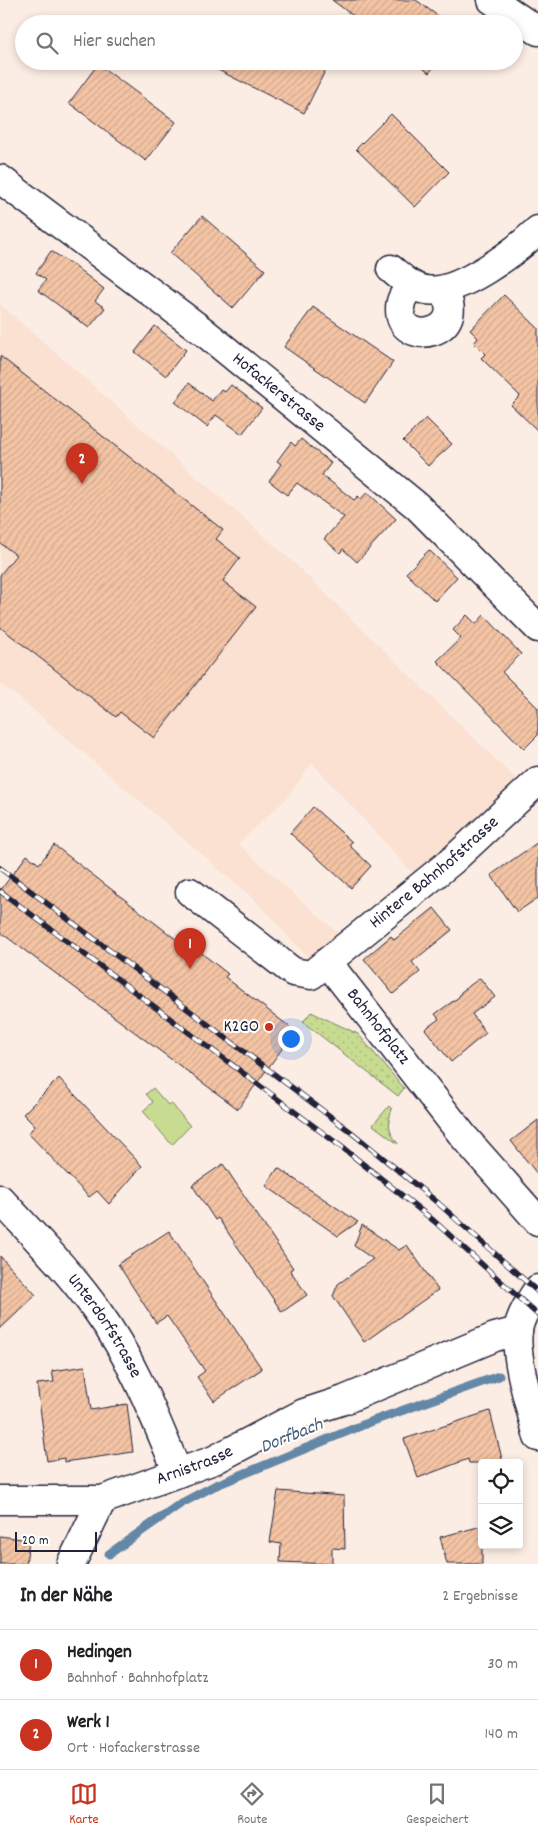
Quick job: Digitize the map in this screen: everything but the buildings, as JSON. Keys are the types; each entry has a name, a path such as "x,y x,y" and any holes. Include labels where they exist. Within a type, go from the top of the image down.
{"street":[{"path":"492,0 514,15"},
{"path":"523,21 538,31"},
{"name":"Hofackerstrasse","path":"0,178 204,332 417,506 538,628"},
{"path":"391,269 412,286 427,291 442,290 464,282 526,241 538,230"},
{"path":"412,286 402,298 400,314 407,327 419,333 434,332 446,321 450,305 442,290"},
{"name":"Hintere Bahnhofstrasse","path":"328,963 453,860 538,782"},
{"path":"190,892 293,972 311,975 328,963"},
{"name":"Bahnhofplatz","path":"328,963 464,1137 538,1221"},
{"name":"Unterdorfstrasse","path":"0,1199 69,1274 99,1312 121,1348 142,1390 178,1472"},
{"path":"538,1289 521,1319 518,1331 526,1390 538,1437"},
{"name":"Arnistrasse","path":"0,1500 102,1500 214,1460 304,1412 344,1400 496,1338 518,1331"},
{"path":"71,1564 102,1500"}],"shaded area":[{"path":"0,304 291,560 520,783 417,878 312,763 287,798 238,844 340,935 311,961 255,900 16,695 0,684"}],"green space":[{"path":"311,1012 358,1034 404,1088 398,1096 303,1022"},
{"path":"153,1088 168,1105 171,1103 190,1126 172,1145 143,1111 153,1102 146,1094"},
{"path":"389,1106 392,1109 390,1127 398,1144 373,1125"}],"waterway":[{"name":"Dorfbach","path":"109,1554 180,1504 214,1486 370,1422 499,1376"}],"railway":[{"path":"0,868 351,1132 438,1203 538,1292"},
{"path":"0,891 343,1148 434,1221 538,1315"}],"place":[{"name":"Werk 1","path":"82,484"},
{"name":"Hedingen","path":"190,969"},
{"name":"K2GO","path":"269,1027"}]}
